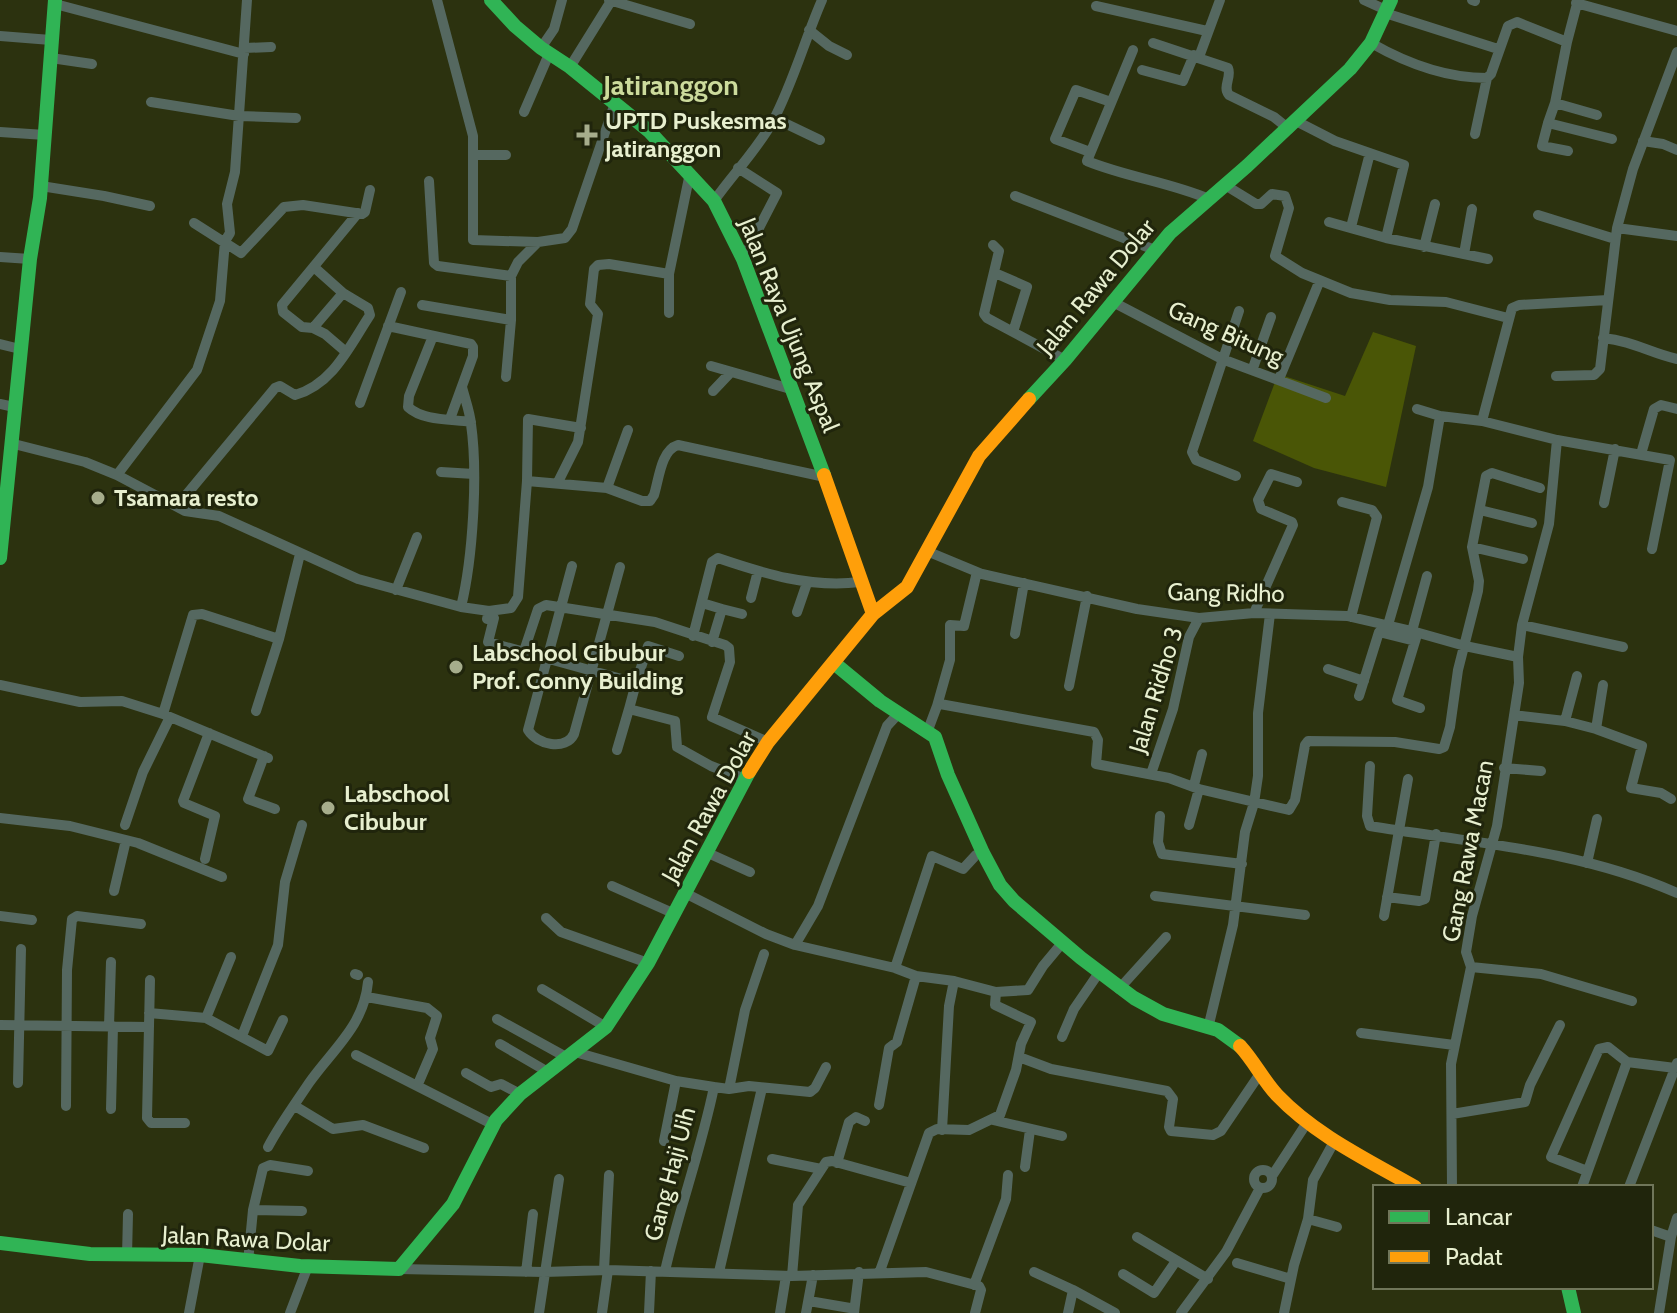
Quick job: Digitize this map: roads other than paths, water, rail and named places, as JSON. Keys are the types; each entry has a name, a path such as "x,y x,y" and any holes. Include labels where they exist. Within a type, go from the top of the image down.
{"street":[{"path":"117,475 197,370 220,301 225,241 230,233 227,204 235,172 247,0"},
{"path":"437,0 473,136 473,240 538,242 565,238 572,229 615,103"},
{"name":"Jalan Raya Ujung Aspal","path":"491,0 515,26 545,51 570,67 649,131 714,201 743,259 794,390 873,614"},
{"path":"524,112 562,0"},
{"path":"570,67 610,0 690,24"},
{"path":"714,201 760,143 774,118 822,0"},
{"path":"1142,70 1183,81 1220,0"},
{"path":"1364,0 1498,49"},
{"path":"0,558 10,443 7,405 20,349 41,186 55,2 244,51 271,47"},
{"path":"1568,151 1542,146 1555,103 1577,2 1677,31"},
{"path":"1096,6 1207,31"},
{"name":"Jalan Rawa Dolar","path":"0,1243 90,1254 200,1255 248,1262 399,1269 453,1204 495,1122 520,1094 606,1027 648,963 745,779 768,742 873,614 907,587 929,552 979,456 1065,360 1111,301 1177,226 1292,125 1350,69 1371,43 1387,8"},
{"path":"1475,134 1487,78 1508,26 1517,22 1567,42"},
{"path":"809,30 847,55"},
{"path":"0,36 51,40"},
{"path":"1153,43 1228,68 1226,88 1229,95 1292,125 1404,166 1386,238"},
{"path":"1371,43 1396,57 1426,68 1471,78 1487,78"},
{"path":"1133,50 1087,161 1108,171 1168,183 1209,199"},
{"path":"1556,376 1597,374 1600,369 1616,234 1643,141 1677,52"},
{"path":"51,58 92,64"},
{"path":"1090,152 1055,139 1076,90 1111,102"},
{"path":"151,102 239,116 296,118"},
{"path":"1555,103 1597,115"},
{"path":"774,118 820,140"},
{"path":"1548,123 1612,139"},
{"path":"0,132 45,135"},
{"path":"1643,141 1677,150"},
{"path":"1351,227 1370,153"},
{"path":"473,155 506,155"},
{"path":"738,168 777,193 743,259"},
{"path":"669,313 669,274 690,173"},
{"path":"429,181 434,263 511,276"},
{"path":"1225,185 1256,204 1261,204 1272,194 1285,196 1289,208 1275,256 1302,273 1351,293 1390,300 1446,302 1508,318"},
{"path":"41,186 150,206"},
{"path":"194,223 239,252 244,252 278,210 289,205 365,212 370,190"},
{"path":"1015,196 1155,250"},
{"path":"1424,247 1435,204"},
{"path":"1464,254 1472,209"},
{"path":"346,352 325,334 302,327 283,312 282,305 358,213"},
{"path":"1538,215 1616,234 1677,236"},
{"path":"1329,222 1424,247 1488,259"},
{"path":"506,377 511,276 518,262 538,242"},
{"path":"993,245 999,251 984,303 984,314 1065,360"},
{"path":"0,257 30,259"},
{"path":"558,482 578,442 581,428 598,314 590,304 594,269 598,265 609,264 669,274"},
{"path":"177,506 275,388 280,386 295,395 310,391 327,379 370,315 370,311 343,293 315,268"},
{"path":"995,273 1027,287 1013,332"},
{"path":"1279,379 1320,280"},
{"path":"360,403 401,292"},
{"path":"313,328 343,293"},
{"path":"1482,421 1512,308 1519,305 1608,300"},
{"name":"Gang Bitung","path":"1111,301 1222,359 1253,368 1326,398"},
{"path":"422,305 511,320"},
{"path":"1236,476 1196,460 1192,452 1239,311"},
{"path":"1253,368 1271,317"},
{"path":"388,326 471,344 473,356 450,419"},
{"path":"433,336 409,396 408,407 415,413 433,418 471,422"},
{"path":"1603,338 1640,345 1677,359"},
{"path":"0,344 20,349"},
{"path":"711,366 794,390"},
{"path":"713,391 731,372"},
{"path":"461,607 467,582 474,474 471,422 462,387"},
{"path":"1641,454 1654,409 1661,405 1677,409"},
{"path":"1417,409 1557,440 1674,461 1652,549"},
{"path":"1388,625 1428,487 1440,416"},
{"path":"10,443 85,462 117,475 185,511 219,516 358,579 461,607 489,611 511,608 518,597 527,481 528,419 581,428"},
{"path":"607,488 628,430"},
{"name":"Gang Rawa Macan","path":"1452,1185 1451,1064 1471,967 1466,952 1493,843 1514,715 1522,625 1549,524 1557,440"},
{"path":"527,481 607,488 650,501 666,452 671,446 678,445 825,477"},
{"path":"1604,503 1615,449"},
{"path":"441,472 474,474"},
{"path":"1254,613 1293,529 1292,522 1261,509 1258,500 1271,474 1297,482"},
{"path":"937,706 940,704 1094,732 1098,740 1096,764 1151,774 1284,810 1293,807 1308,741 1395,742 1439,749 1444,747 1450,727 1454,687 1479,581 1472,547 1489,474 1540,488"},
{"path":"1342,502 1372,510 1377,517 1351,617"},
{"path":"1480,510 1532,523"},
{"path":"396,590 417,537"},
{"path":"1472,547 1523,559"},
{"name":"Gang Ridho","path":"929,552 977,572 1137,609 1199,618 1254,613 1351,617 1518,660"},
{"path":"256,711 279,639 300,554"},
{"path":"693,636 712,562 718,558 807,583 860,582"},
{"path":"572,566 528,730 535,739 562,745 572,739 620,567"},
{"path":"751,598 758,571"},
{"path":"928,730 950,660 950,625 964,626 977,572"},
{"path":"1420,708 1397,700 1427,576"},
{"path":"797,612 807,583"},
{"path":"1015,634 1024,583"},
{"path":"1069,686 1087,596"},
{"path":"702,603 742,614"},
{"path":"524,651 538,609 546,605 655,622 727,647 730,662 712,717 768,742"},
{"path":"712,642 722,609"},
{"path":"489,611 487,619 494,618 488,642 591,668 636,683"},
{"path":"125,825 166,716 193,615 202,614 279,639"},
{"path":"1209,1024 1236,905 1245,832 1254,803 1258,776 1258,713 1270,614"},
{"name":"Jalan Ridho 3","path":"1151,774 1173,709 1189,637 1199,618"},
{"path":"1522,625 1623,647"},
{"path":"1359,696 1379,632 1415,635"},
{"path":"617,750 648,646 679,656"},
{"path":"834,663 935,737 948,775 983,853 1000,885 1014,901 1119,989 1158,1012 1181,1020 1209,1024 1237,1042 1259,1075 1308,1121 1412,1185"},
{"path":"1328,669 1364,681"},
{"path":"1565,721 1577,676"},
{"path":"0,685 80,702 122,701 266,757 248,799 275,809"},
{"path":"1596,729 1603,685"},
{"path":"629,709 675,721 677,747 711,766 745,779"},
{"path":"795,945 818,906 887,726 899,713"},
{"path":"1514,715 1565,721 1642,746 1631,788 1661,793 1671,799"},
{"path":"205,859 215,816 183,801 209,733"},
{"path":"1189,825 1202,754"},
{"path":"1370,766 1368,824 1493,843 1587,863 1640,877 1677,893"},
{"path":"1504,768 1541,771"},
{"path":"1384,916 1408,779"},
{"path":"1160,816 1158,842 1162,854 1242,864"},
{"path":"0,818 70,826 126,840 164,852 222,877"},
{"path":"1587,863 1597,819"},
{"path":"242,1036 278,945 285,882 302,825"},
{"path":"1387,897 1425,899 1436,834"},
{"path":"114,891 126,840"},
{"path":"708,853 750,872"},
{"path":"895,968 932,856 963,869 976,855 983,853"},
{"path":"612,886 675,914"},
{"path":"685,893 766,934 795,945 895,968 916,976 954,981 996,992 1028,990 1063,942"},
{"path":"1155,896 1305,915"},
{"path":"0,916 32,920"},
{"path":"66,1106 69,942 73,917 141,924"},
{"path":"546,918 561,932 648,963"},
{"path":"1119,989 1166,937"},
{"path":"18,1083 21,949"},
{"path":"729,1089 745,1010 764,954"},
{"path":"206,1018 231,957"},
{"path":"111,962 111,1109"},
{"path":"1471,967 1541,974 1632,1001"},
{"path":"1062,1037 1074,1009 1098,974"},
{"path":"879,1105 889,1048 897,1042 916,976"},
{"path":"268,1147 310,1081 349,1036 367,997 360,977"},
{"path":"150,980 147,1118 151,1123 185,1123"},
{"path":"942,1130 949,1006 954,981"},
{"path":"542,989 606,1027"},
{"path":"880,1271 929,1133 933,1130 969,1130 993,1120 1000,1115 1008,1097 1021,1044 1031,1022 995,1005 996,992"},
{"path":"367,997 427,1008 437,1016 430,1038 433,1049 418,1084"},
{"path":"149,1013 206,1018 269,1051 283,1020"},
{"path":"497,1019 571,1054 676,1081 714,1087 729,1089 749,1086 810,1092 826,1067"},
{"path":"0,1025 149,1027"},
{"path":"1452,1114 1525,1102 1530,1085 1560,1025"},
{"path":"1361,1033 1454,1045"},
{"path":"500,1044 548,1072"},
{"path":"1587,1171 1551,1157 1599,1049 1608,1047 1627,1062 1676,1065 1630,1185"},
{"path":"356,1055 495,1122"},
{"path":"1019,1057 1051,1069 1167,1091 1173,1099 1171,1131 1218,1134 1259,1075"},
{"path":"1583,1185 1627,1062"},
{"path":"466,1073 491,1087 501,1084 520,1094"},
{"path":"664,1141 676,1081"},
{"name":"Gang Haji Uih","path":"665,1271 714,1087"},
{"path":"719,1272 762,1088"},
{"path":"448,1094 495,1122"},
{"path":"295,1106 333,1129 363,1125 424,1148"},
{"path":"837,1163 849,1122 856,1117 865,1121"},
{"path":"993,1120 1062,1136"},
{"path":"1181,1313 1226,1252 1260,1188 1270,1186 1272,1176 1308,1121"},
{"path":"1025,1167 1030,1130"},
{"path":"1284,1313 1308,1219 1313,1180 1335,1140"},
{"path":"772,1159 821,1169"},
{"path":"780,1313 789,1276 798,1205 827,1161 911,1183"},
{"path":"248,1262 260,1173 266,1165 308,1171"},
{"path":"602,1313 609,1175"},
{"path":"974,1285 1006,1199 1008,1175"},
{"path":"539,1313 559,1179"},
{"path":"253,1210 302,1211"},
{"path":"127,1256 128,1214"},
{"path":"526,1272 533,1214"},
{"path":"1659,1313 1677,1218"},
{"path":"1308,1219 1337,1227"},
{"path":"1653,1231 1671,1237"},
{"path":"1137,1237 1208,1279"},
{"path":"189,1313 200,1255"},
{"path":"1123,1274 1154,1293 1176,1261"},
{"path":"1237,1263 1291,1279"},
{"path":"290,1313 308,1266"},
{"path":"399,1269 665,1271 789,1276 926,1272 974,1285 981,1290 975,1313"},
{"path":"649,1313 651,1271"},
{"path":"809,1301 852,1310 859,1272"},
{"path":"1034,1272 1109,1311"},
{"path":"806,1313 813,1275"},
{"path":"1568,1289 1574,1313"},
{"path":"1068,1313 1073,1290"}],"place":[{"name":"UPTD Puskesmas Jatiranggon","path":"587,135"},
{"name":"Tsamara resto","path":"98,498"},
{"name":"Labschool Cibubur Prof. Conny Building","path":"456,667"},
{"name":"Labschool Cibubur","path":"328,808"}],"district":[{"name":"Jatiranggon","path":"671,85"}]}
